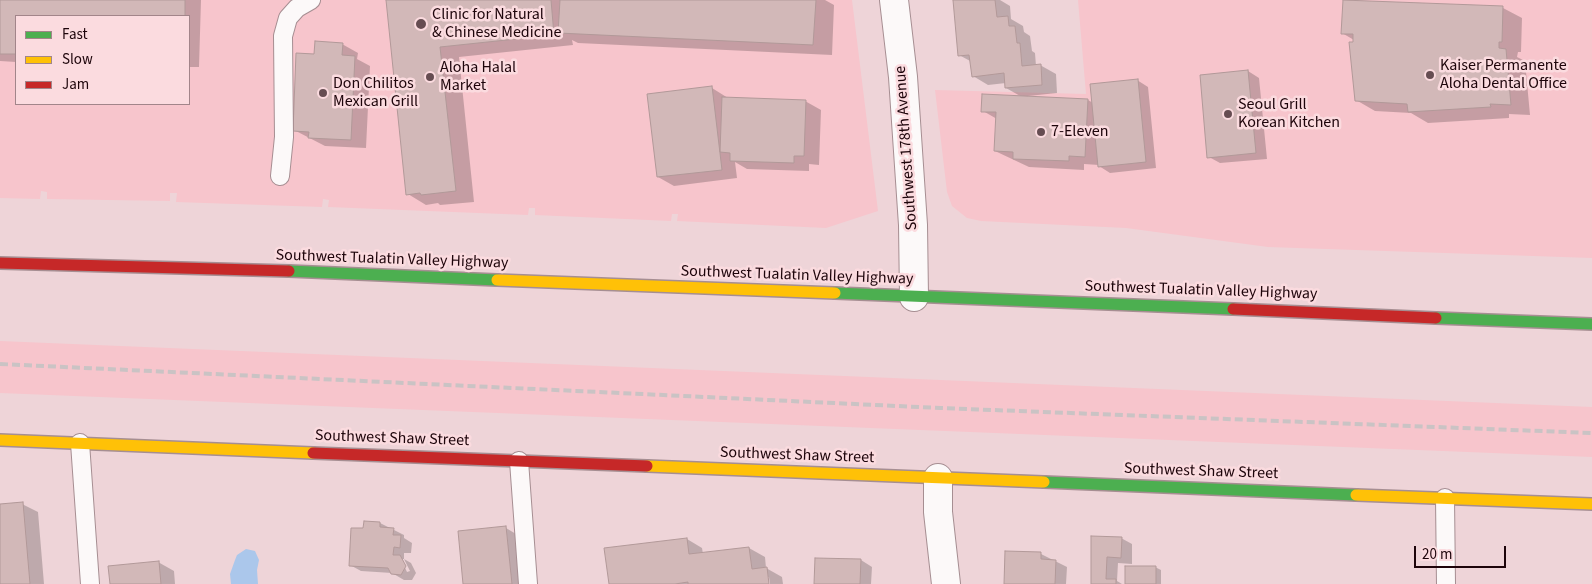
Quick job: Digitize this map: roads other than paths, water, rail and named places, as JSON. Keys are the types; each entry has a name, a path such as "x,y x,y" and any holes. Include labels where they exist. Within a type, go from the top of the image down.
{"street":[{"name":"Southwest 178th Avenue","path":"894,0 906,117 913,225 914,297"},
{"name":"Southwest Tualatin Valley Highway","path":"0,263 228,269 1592,324"},
{"name":"Southwest Shaw Street","path":"0,440 1592,504"},
{"path":"938,478 938,512 946,584"}],"lane":[{"path":"280,176 284,137 283,36 288,18 298,8 311,0"},
{"path":"80,443 90,584"},
{"path":"519,461 528,584"},
{"path":"1445,498 1446,584"}],"water":[{"path":"246,549 255,551 259,560 257,570 258,584 231,584 230,574 237,555"}],"railway":[{"path":"0,364 940,408 1592,433"}],"place":[{"name":"Clinic for Natural & Chinese Medicine","path":"421,24"},
{"name":"Kaiser Permanente Aloha Dental Office","path":"1430,75"},
{"name":"Aloha Halal Market","path":"430,77"},
{"name":"Don Chilitos Mexican Grill","path":"323,93"},
{"name":"Seoul Grill Korean Kitchen","path":"1228,114"},
{"name":"7-Eleven","path":"1041,132"}]}
